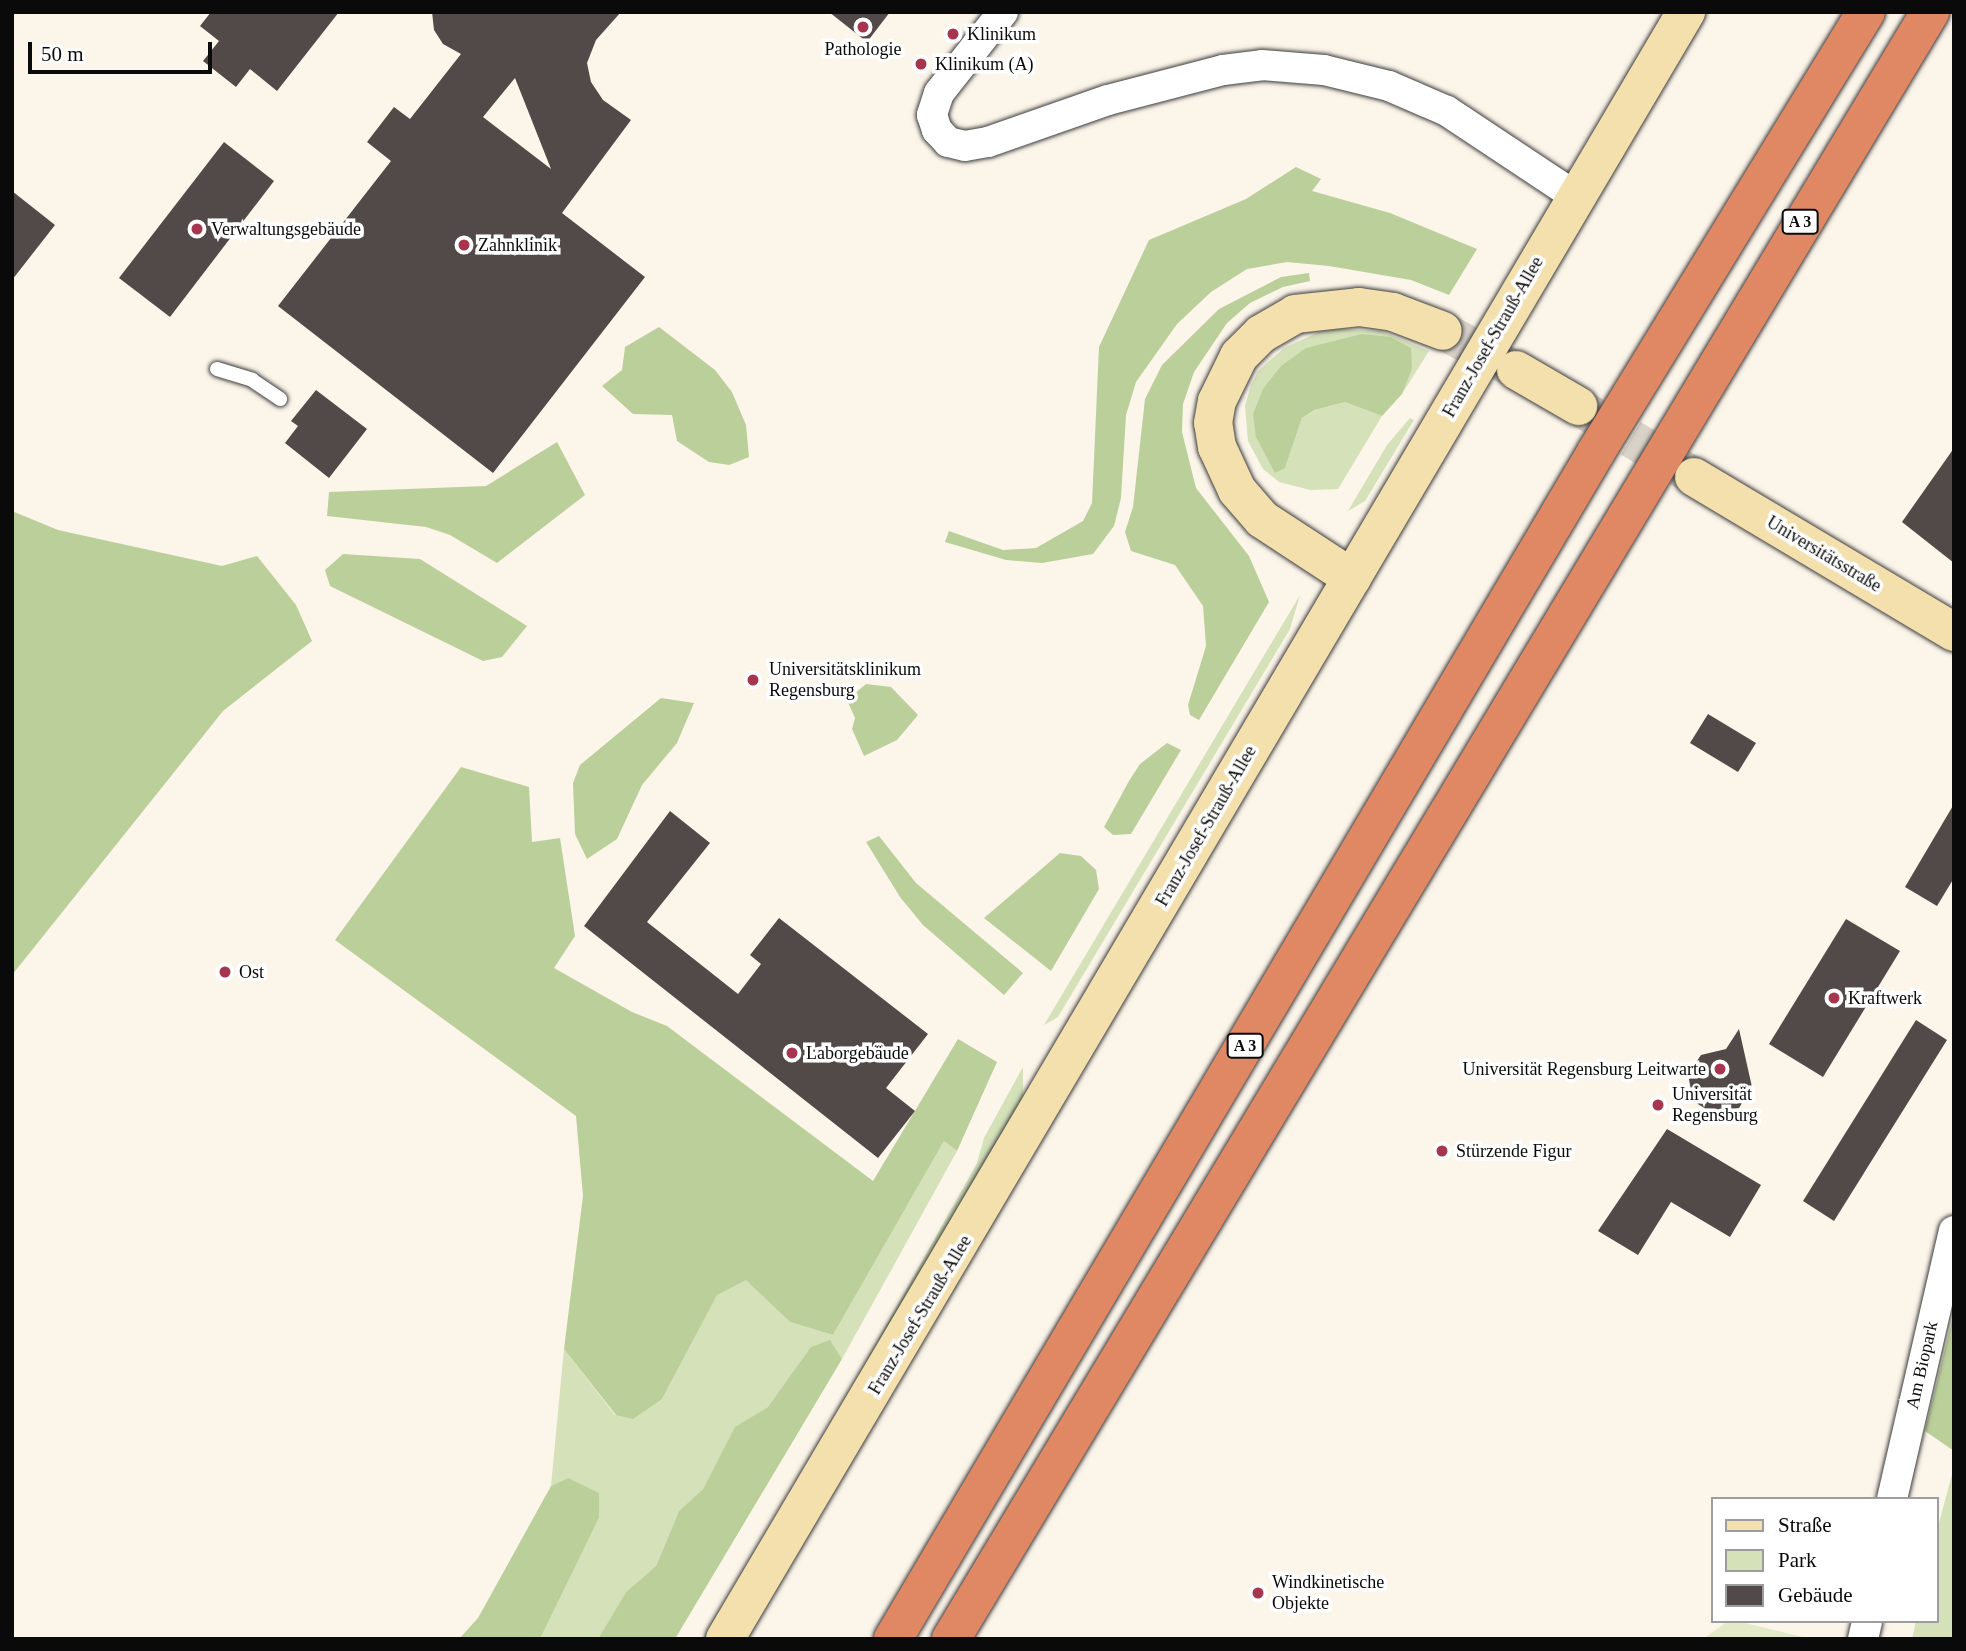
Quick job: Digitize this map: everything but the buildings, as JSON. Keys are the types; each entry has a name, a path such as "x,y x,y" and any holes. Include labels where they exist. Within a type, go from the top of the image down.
{"highway":[{"name":"A 3","path":"893,1639 1596,452 1866,12"},
{"name":"A 3","path":"951,1639 1930,12"}],"street":[{"path":"1003,12 939,93 932,115 937,130 948,142 965,146 989,142 1108,100 1223,70 1262,65 1324,70 1389,86 1447,111 1575,196"},
{"name":"Franz-Josef-Strauß-Allee","path":"724,1639 1686,12"},
{"path":"1352,578 1262,519 1237,490 1217,447 1213,423 1217,401 1239,356 1261,334 1295,314 1359,307 1393,312 1443,331"},
{"path":"1516,370 1578,407"},
{"name":"Universitätsstraße","path":"1695,477 1954,632"},
{"name":"Am Biopark","path":"1892,1497 1954,1231"}],"lane":[{"path":"217,369 252,380 280,398"}],"green space":[{"path":"1296,167 1321,179 1312,191 1390,213 1477,249 1449,295 1411,280 1329,266 1287,262 1247,269 1211,292 1177,324 1136,382 1126,415 1121,498 1114,526 1093,554 1042,563 1006,560 945,542 949,531 1003,550 1036,548 1083,521 1092,503 1099,347 1149,240 1246,199"},
{"path":"1309,273 1310,281 1283,287 1250,303 1227,323 1194,372 1183,404 1182,432 1196,488 1249,556 1269,602 1199,720 1190,715 1188,705 1206,646 1203,606 1175,565 1131,551 1125,532 1133,507 1145,399 1162,365 1219,309 1281,277"},
{"path":"659,327 715,370 732,392 746,425 749,457 729,465 709,462 677,441 672,415 633,414 602,386 622,370 625,347"},
{"path":"1340,329 1381,331 1429,351 1402,394 1412,369 1306,348 1285,468 1302,418 1316,410 1345,402 1382,416 1338,489 1311,490 1279,482 1263,469 1248,441 1245,406 1251,385 1258,371 1284,348 1319,332"},
{"path":"1362,334 1390,337 1411,348 1412,369 1402,394 1382,416 1345,402 1315,410 1302,418 1285,468 1275,473 1256,437 1253,414 1263,389 1281,366 1306,348"},
{"path":"1410,418 1414,420 1365,501 1348,511 1387,445"},
{"path":"557,442 585,495 497,563 450,535 426,527 327,516 329,492 486,486"},
{"path":"12,511 58,530 222,566 257,556 296,605 312,641 223,711 12,975"},
{"path":"343,554 420,559 527,626 502,657 483,661 330,586 325,570"},
{"path":"1300,595 1290,629 1058,1017 1044,1025"},
{"path":"866,684 891,687 918,715 897,740 864,756 852,729 855,718 847,700"},
{"path":"661,698 694,703 677,743 642,785 617,839 587,859 575,834 573,783 580,765"},
{"path":"1167,743 1181,750 1131,834 1113,835 1104,827 1129,781 1140,764"},
{"path":"461,767 529,787 532,842 560,838 575,936 554,968 632,1012 667,1026 873,1181 958,1039 997,1062 957,1151 944,1141 833,1335 790,1322 746,1280 717,1295 662,1399 633,1419 616,1415 564,1349 583,1196 576,1116 335,940"},
{"path":"879,836 916,883 1023,973 1004,995 923,925 900,897 866,842"},
{"path":"1060,853 1081,856 1096,870 1099,889 1051,971 984,918"},
{"path":"1023,1067 1023,1099 715,1639 702,1639 795,1488 977,1163 984,1138"},
{"path":"944,1141 957,1151 842,1359 830,1341 812,1347 768,1407 735,1428 703,1489 679,1511 656,1566 626,1592 598,1639 540,1639 599,1518 568,1478 551,1486 564,1349 615,1415 662,1399 717,1294 746,1279 790,1322 833,1335"},
{"path":"1954,1312 1954,1451 1925,1431"},
{"path":"830,1340 842,1359 675,1639 598,1639 626,1592 656,1566 679,1511 703,1489 735,1427 768,1407 811,1347"},
{"path":"1954,1467 1954,1639 1912,1639 1916,1623 1938,1623 1938,1527"},
{"path":"568,1478 599,1493 599,1518 540,1639 459,1639 478,1618 551,1486"},
{"path":"1725,1623 1745,1623 1811,1639 1703,1639"}],"tunnel":[{"path":"1443,331 1514,369"},
{"path":"1582,409 1690,474"}],"place":[{"name":"Pathologie","path":"863,27"},
{"name":"Klinikum","path":"953,34"},
{"name":"Klinikum (A)","path":"921,64"},
{"name":"Verwaltungsgebäude","path":"197,229"},
{"name":"Zahnklinik","path":"464,245"},
{"name":"Universitätsklinikum Regensburg","path":"753,680"},
{"name":"Ost","path":"225,972"},
{"name":"Kraftwerk","path":"1834,998"},
{"name":"Laborgebäude","path":"792,1053"},
{"name":"Universität Regensburg Leitwarte","path":"1720,1069"},
{"name":"Universität Regensburg","path":"1658,1105"},
{"name":"Stürzende Figur","path":"1442,1151"},
{"name":"Windkinetische Objekte","path":"1258,1593"}]}
